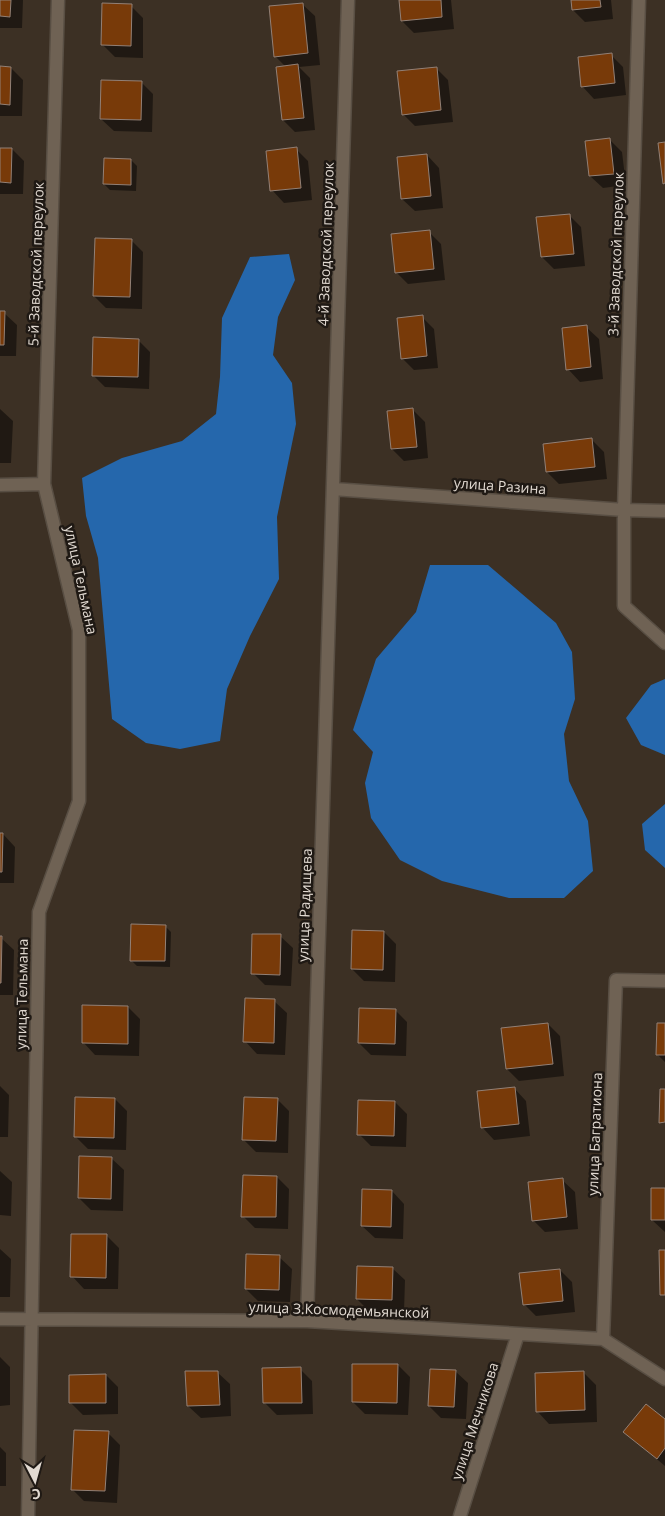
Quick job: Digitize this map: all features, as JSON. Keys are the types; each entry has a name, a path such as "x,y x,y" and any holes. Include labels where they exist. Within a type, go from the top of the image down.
{"street":[{"name":"5-й Заводской переулок","path":"44,484 58,0"},
{"name":"4-й Заводской переулок","path":"334,489 348,0"},
{"name":"3-й Заводской переулок","path":"624,510 639,0"},
{"path":"0,485 44,484"},
{"name":"улица Тельмана","path":"28,1516 30,1319 39,912 79,801 79,630 44,484"},
{"name":"улица Разина","path":"334,489 624,510 665,511"},
{"name":"улица Радищева","path":"307,1321 334,489"},
{"path":"624,510 624,606 665,643"},
{"name":"улица Багратиона","path":"603,1339 616,980 665,981"},
{"name":"улица З.Космодемьянской","path":"0,1319 307,1321 603,1339 665,1379"},
{"name":"улица Мечникова","path":"460,1516 518,1334"}],"water":[{"path":"289,254 295,280 278,317 273,355 292,383 296,424 277,517 279,579 250,636 227,689 220,741 180,749 146,743 112,719 98,558 86,516 82,478 122,458 182,441 216,414 220,377 222,318 250,257"},
{"path":"430,565 488,565 556,623 572,652 575,699 564,734 569,781 588,821 593,871 564,898 509,898 442,881 400,860 371,818 365,783 373,752 353,730 376,659 416,612"},
{"path":"665,679 665,755 641,745 626,718 651,685"},
{"path":"665,804 665,868 645,850 642,824"}],"building":[{"path":"0,0 11,0 10,17 0,16"},
{"path":"399,0 441,0 442,17 401,21"},
{"path":"571,0 600,0 601,7 572,10"},
{"path":"102,3 132,4 131,46 101,45"},
{"path":"303,3 308,53 274,57 269,6"},
{"path":"612,53 615,83 581,87 578,57"},
{"path":"298,64 304,118 282,120 276,67"},
{"path":"0,66 11,67 10,105 0,104"},
{"path":"437,67 441,110 402,115 397,71"},
{"path":"101,80 142,81 141,120 100,119"},
{"path":"610,138 614,174 589,176 585,141"},
{"path":"665,142 665,183 663,184 658,143"},
{"path":"297,147 301,188 270,191 266,151"},
{"path":"0,148 12,148 11,183 0,182"},
{"path":"427,154 431,196 401,199 397,157"},
{"path":"104,158 131,159 131,185 103,184"},
{"path":"570,214 574,254 541,257 536,217"},
{"path":"430,230 434,269 395,273 391,234"},
{"path":"95,238 132,239 130,297 93,296"},
{"path":"0,311 5,311 4,345 0,345"},
{"path":"423,315 427,356 401,359 397,318"},
{"path":"587,325 591,367 566,370 562,328"},
{"path":"93,337 139,339 138,377 92,376"},
{"path":"413,408 417,447 391,449 387,411"},
{"path":"592,438 595,467 546,472 543,444"},
{"path":"0,833 3,833 2,872 0,872"},
{"path":"131,924 166,925 165,961 130,961"},
{"path":"352,930 384,931 383,970 351,969"},
{"path":"252,934 281,934 280,975 251,974"},
{"path":"0,936 2,936 1,983 0,983"},
{"path":"245,998 275,999 274,1043 243,1042"},
{"path":"82,1005 128,1006 128,1044 82,1043"},
{"path":"359,1008 396,1009 395,1044 358,1043"},
{"path":"548,1023 553,1064 506,1069 501,1028"},
{"path":"657,1023 665,1023 665,1055 656,1055"},
{"path":"515,1087 519,1124 481,1128 477,1091"},
{"path":"660,1089 665,1089 665,1122 659,1123"},
{"path":"75,1097 115,1098 114,1138 74,1137"},
{"path":"244,1097 278,1098 276,1141 242,1140"},
{"path":"358,1100 395,1101 394,1136 357,1135"},
{"path":"79,1156 112,1157 111,1199 78,1198"},
{"path":"243,1175 277,1176 276,1217 241,1217"},
{"path":"563,1178 567,1217 532,1221 528,1182"},
{"path":"651,1188 665,1188 665,1220 651,1220"},
{"path":"362,1189 392,1190 391,1227 361,1226"},
{"path":"71,1234 107,1234 106,1278 70,1277"},
{"path":"659,1250 665,1250 665,1295 660,1295"},
{"path":"246,1254 280,1255 279,1290 245,1289"},
{"path":"357,1266 393,1267 392,1300 356,1299"},
{"path":"560,1269 563,1301 523,1305 519,1273"},
{"path":"352,1364 398,1364 397,1403 352,1402"},
{"path":"301,1367 302,1403 263,1403 262,1368"},
{"path":"430,1369 456,1370 454,1407 428,1406"},
{"path":"185,1371 218,1371 220,1405 187,1406"},
{"path":"584,1371 585,1410 536,1412 535,1373"},
{"path":"106,1374 106,1403 69,1403 69,1375"},
{"path":"646,1404 665,1419 665,1448 657,1459 623,1432"},
{"path":"74,1430 109,1431 105,1491 71,1490"}]}
